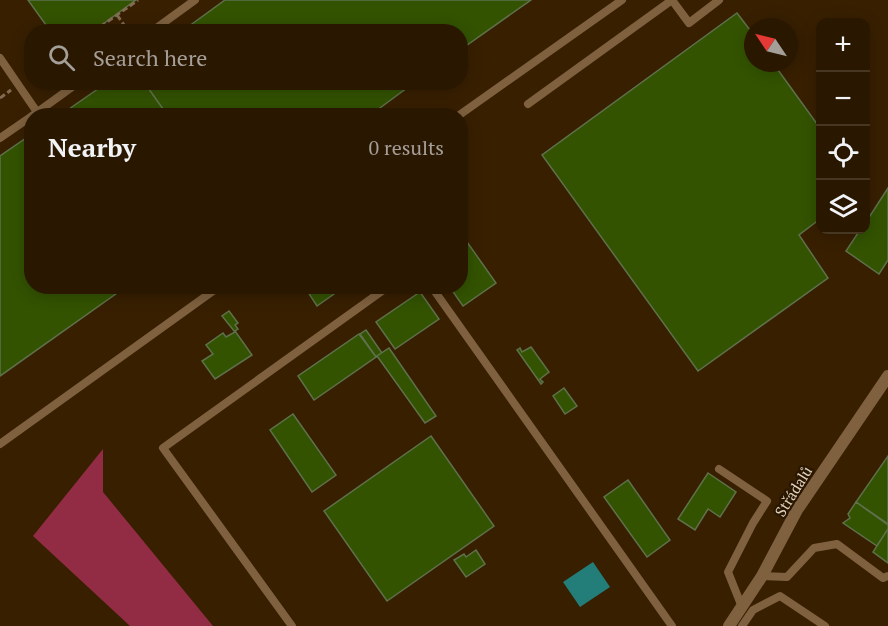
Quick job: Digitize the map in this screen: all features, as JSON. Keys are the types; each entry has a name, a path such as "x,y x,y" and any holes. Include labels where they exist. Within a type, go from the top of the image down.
{"street":[{"name":"Střádalů","path":"729,626 762,576 797,510 888,376"}],"lane":[{"path":"162,24 195,0"},
{"path":"468,109 622,0"},
{"path":"528,104 672,0 689,22 719,0"},
{"path":"0,58 30,108"},
{"path":"44,108 68,90"},
{"path":"0,138 24,122"},
{"path":"0,444 208,294"},
{"path":"292,626 164,448 378,294"},
{"path":"437,294 672,626"},
{"path":"719,470 767,501 728,572 742,607"},
{"path":"762,576 787,577 814,548 837,544 883,578 888,576"},
{"path":"742,626 753,610 780,596 825,626"}],"path":[{"path":"104,24 138,0"},
{"path":"117,15 123,24"}],"shaded area":[{"path":"103,449 103,492 213,626 130,626 33,536"}],"water":[{"path":"593,562 610,587 580,607 563,582"}],"building":[{"path":"28,0 136,0 103,24 45,24"},
{"path":"225,0 531,0 468,44 468,24 192,24"},
{"path":"737,13 744,22 744,72 780,72 816,122 816,222 799,235 828,278 698,371 542,155"},
{"path":"96,90 150,90 162,108 71,108"},
{"path":"150,90 404,90 380,108 162,108"},
{"path":"24,140 24,294 116,294 0,376 0,156"},
{"path":"888,188 888,260 879,274 846,251 857,234 870,234 870,216"},
{"path":"468,243 496,283 463,306 455,294 468,294"},
{"path":"309,294 334,294 317,306"},
{"path":"417,294 421,294 439,319 395,349 376,322"},
{"path":"229,311 238,323 235,325 238,329 235,331 252,355 215,379 202,361 213,354 206,345 223,333 226,337 235,332 222,316"},
{"path":"366,330 382,353 376,357 360,334"},
{"path":"359,334 376,357 314,400 298,376"},
{"path":"531,347 549,372 540,379 543,382 541,384 517,350 520,348 522,352"},
{"path":"389,348 436,416 425,423 377,356"},
{"path":"564,388 577,406 565,414 553,396"},
{"path":"293,414 336,475 312,492 270,430"},
{"path":"431,436 494,526 387,601 324,511"},
{"path":"888,456 888,524 856,502"},
{"path":"708,473 736,492 720,517 708,509 695,530 678,519"},
{"path":"628,480 670,540 647,557 604,497"},
{"path":"856,502 888,525 888,529 877,546 843,523 850,518 848,514"},
{"path":"888,529 888,563 873,552"},
{"path":"476,550 485,564 466,577 454,560 464,554 466,557"}]}
